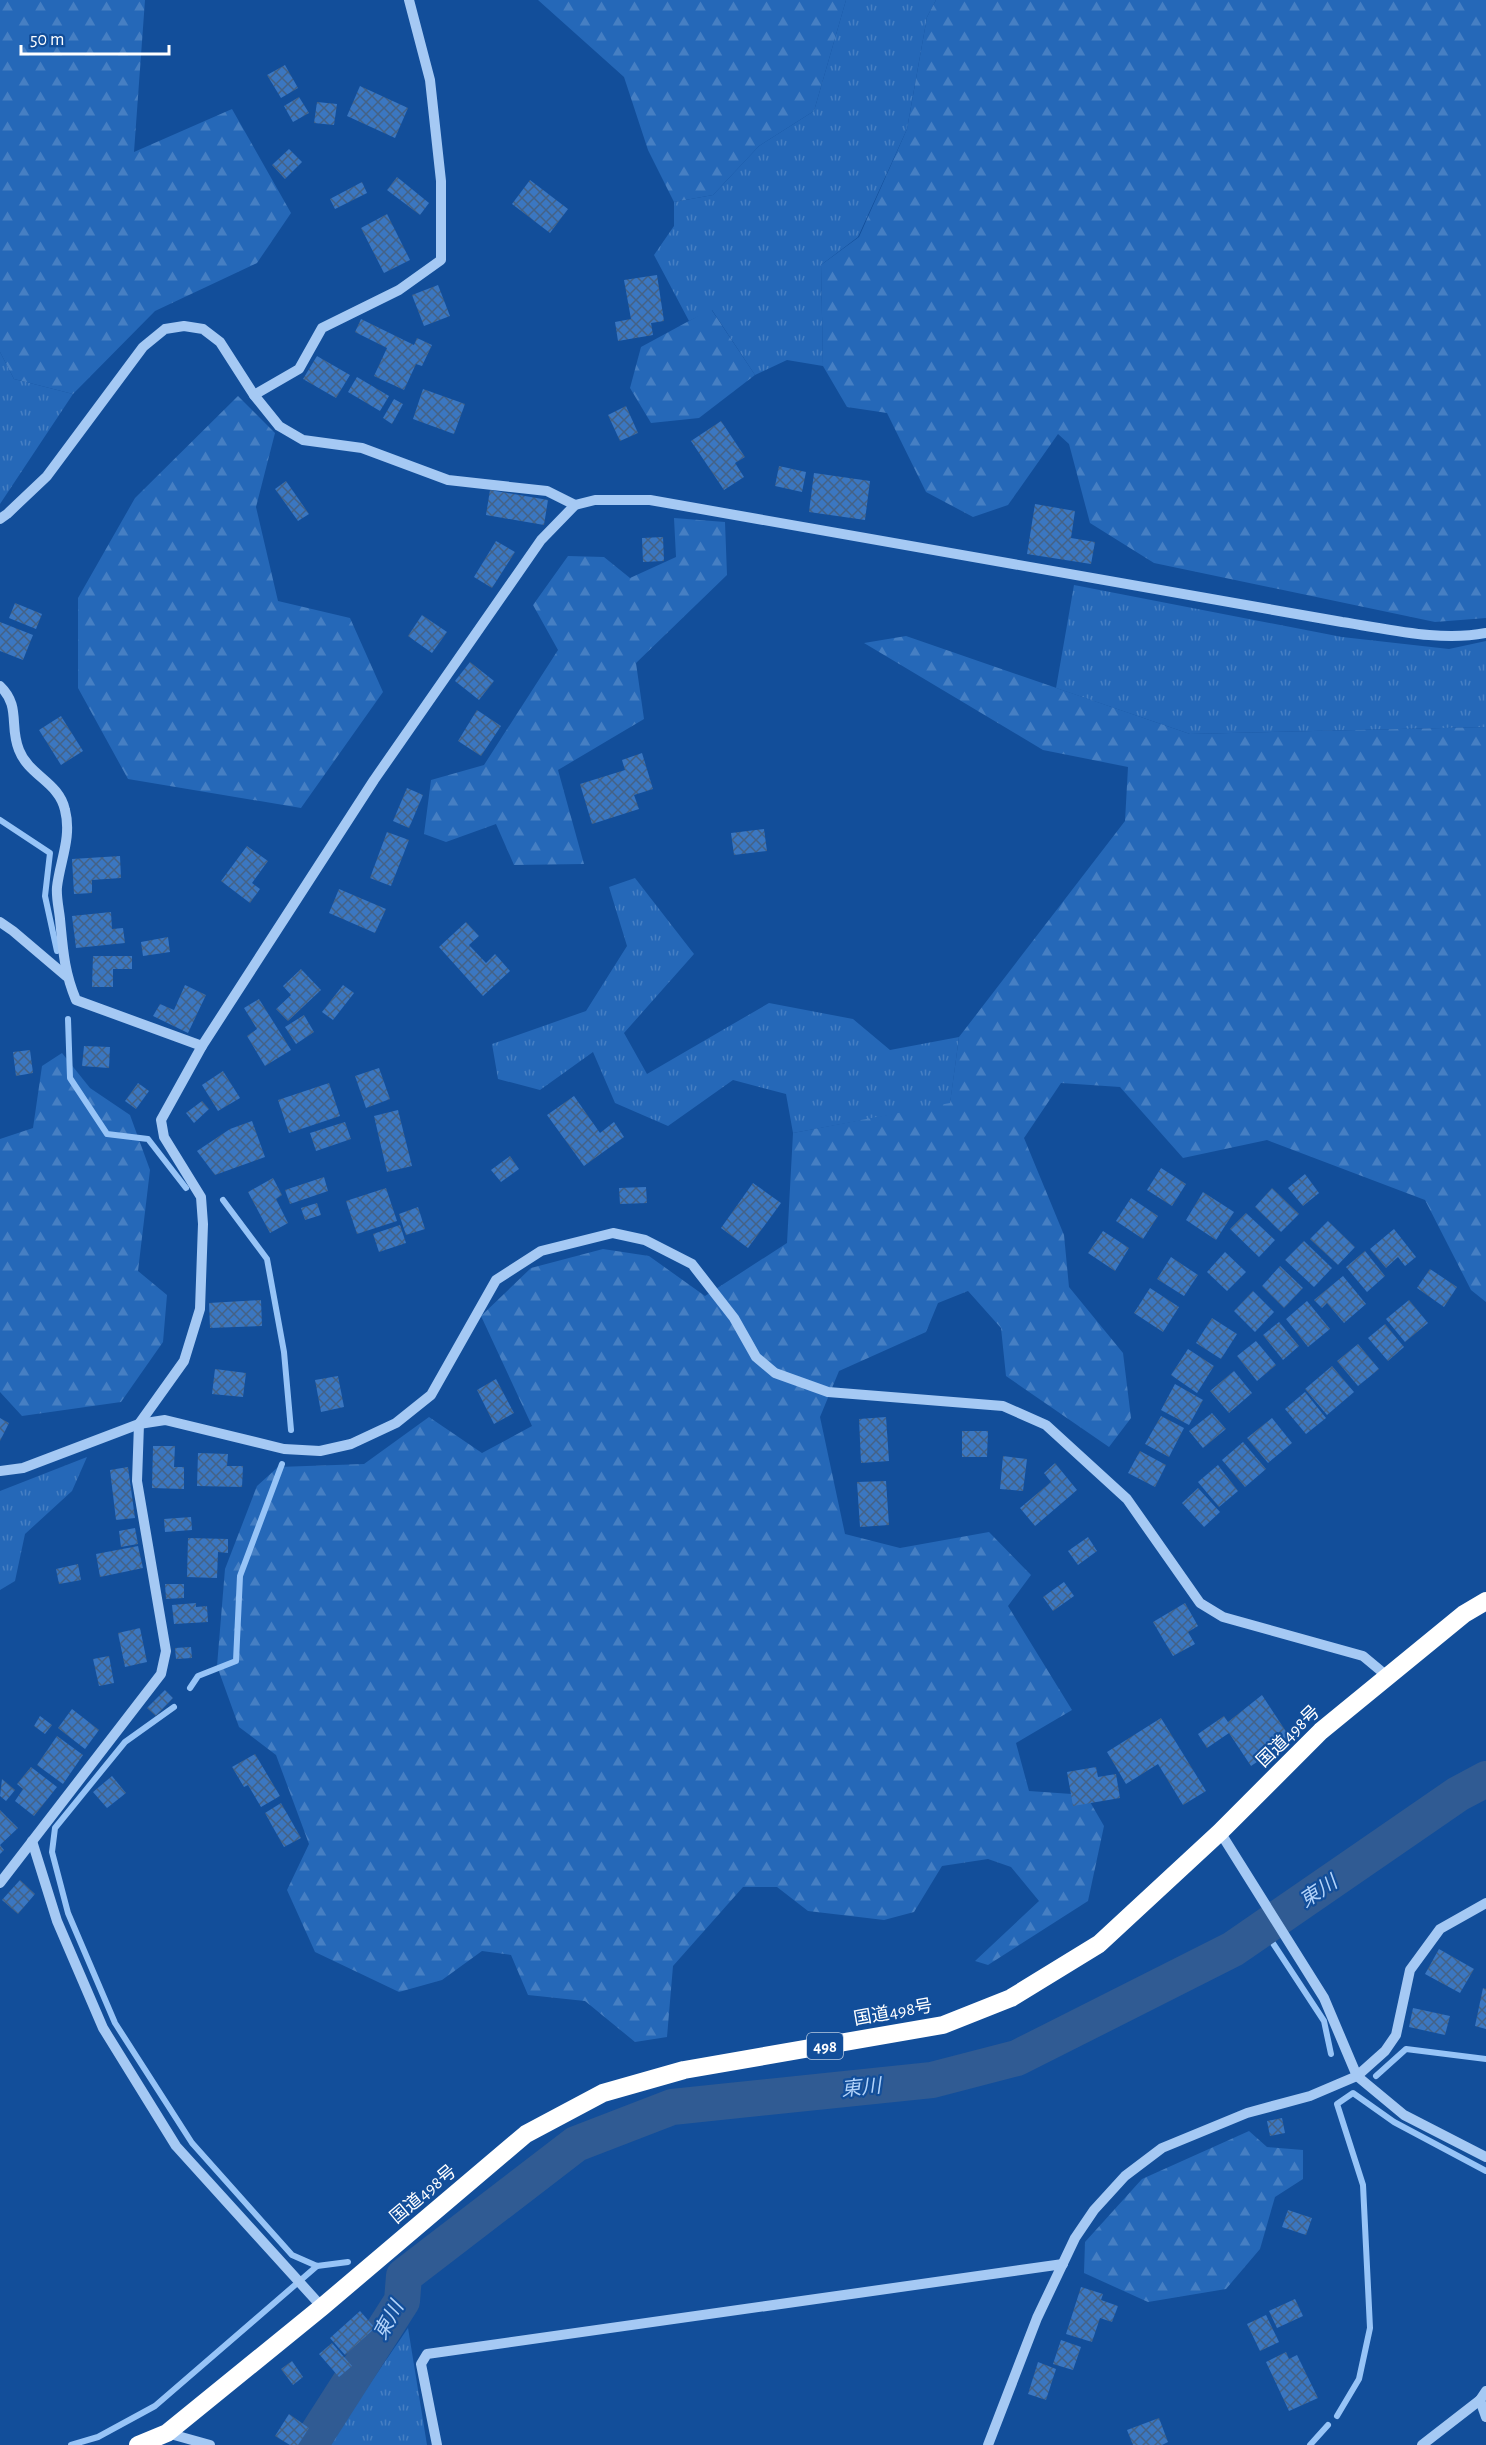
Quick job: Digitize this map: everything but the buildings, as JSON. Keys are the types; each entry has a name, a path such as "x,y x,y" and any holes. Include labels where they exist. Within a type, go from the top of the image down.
{"highway":[{"name":"国道498号","path":"138,2445 167,2433 322,2307 526,2134 603,2093 684,2070 943,2025 1011,1998 1099,1944 1220,1832 1321,1731 1464,1614 1486,1601"}],"street":[{"path":"254,395 299,369 322,328 399,290 441,260 441,181 430,81 409,0"},
{"path":"0,519 46,476 143,347 165,329 184,326 203,329 220,342 254,395 279,426 303,440 362,448 448,480 547,490 575,505"},
{"path":"0,1884 161,1674 166,1652 137,1481 139,1424 184,1361 200,1309 203,1224 201,1197 164,1137 161,1120 202,1046 374,780 541,540 575,505 595,500 650,500 1342,622 1433,635 1471,636 1486,633"},
{"path":"0,686 9,694 14,708 15,740 24,762 56,790 65,810 67,842 57,889 66,975 76,1000 202,1046"},
{"path":"0,922 66,975"},
{"path":"0,1471 23,1468 139,1424 165,1420 284,1449 320,1451 351,1444 396,1423 431,1395 496,1280 541,1251 613,1233 645,1240 692,1264 734,1318 756,1357 775,1373 828,1392 1003,1406 1046,1425 1127,1499 1200,1603 1223,1617 1363,1656 1387,1676"},
{"path":"1220,1832 1324,1998 1357,2076 1404,2115 1486,2157"},
{"path":"32,1841 57,1921 103,2028 176,2145 322,2307"},
{"path":"988,2445 1037,2318 1076,2238 1094,2210 1125,2176 1162,2148 1247,2113 1310,2096 1357,2076 1385,2051 1396,2035 1410,1970 1440,1929 1486,1903"},
{"path":"437,2445 421,2364 428,2354 1063,2264"},
{"path":"1483,2396 1486,2417"},
{"path":"1422,2445 1483,2396"},
{"path":"167,2433 210,2445"}],"green space":[{"path":"0,0 145,0 134,152 232,109 291,213 257,263 155,311 73,394 14,379 0,352"},
{"path":"538,0 846,0 814,111 759,146 713,195 674,202 648,150 624,77"},
{"path":"846,0 936,0 927,17 907,129 858,237 821,265 823,366 787,360 755,375 712,310 689,321 654,255 674,226 674,202 713,195 759,146 814,111"},
{"path":"936,0 1486,0 1486,618 1435,622 1154,563 1090,523 1069,444 1058,434 1008,505 973,517 926,492 887,413 847,407 823,366 821,265 859,237 907,129 927,17"},
{"path":"711,309 755,375 699,418 651,423 630,388 641,347"},
{"path":"0,352 14,379 73,394 0,504"},
{"path":"238,396 275,433 256,507 278,601 350,618 383,692 301,808 128,779 78,688 78,598 135,498"},
{"path":"674,518 725,522 727,575 636,663 644,719 558,770 584,864 514,865 496,824 446,842 424,834 431,780 484,765 558,650 533,605 568,556 604,557 630,578 676,557"},
{"path":"1074,585 1342,637 1449,649 1486,641 1486,727 1190,734 1056,688"},
{"path":"906,636 1190,734 1486,727 1486,1302 1471,1290 1425,1200 1267,1140 1183,1158 1120,1087 1061,1083 1024,1138 1064,1235 1069,1287 1123,1353 1131,1418 1109,1447 1006,1376 1001,1328 968,1291 938,1303 926,1332 839,1371 820,1417 845,1534 900,1548 989,1532 1031,1575 1008,1606 1072,1710 1016,1743 1029,1791 1086,1795 1104,1826 1088,1901 988,1965 975,1961 1039,1901 1011,1867 988,1859 942,1866 914,1912 884,1920 808,1911 777,1887 743,1887 673,1966 667,2037 635,2042 585,2001 528,1995 511,1955 482,1951 442,1980 399,1992 315,1952 287,1890 309,1844 276,1755 239,1727 217,1666 225,1569 257,1486 278,1467 364,1464 429,1417 482,1453 532,1426 481,1316 531,1268 603,1249 649,1256 705,1296 787,1243 793,1133 950,1103 959,1037 1125,821 1128,767 1043,750 864,643"},
{"path":"635,878 694,954 624,1033 647,1074 769,1003 853,1019 890,1050 959,1037 950,1104 793,1133 786,1094 733,1080 668,1126 615,1103 593,1052 540,1090 498,1079 492,1044 586,1011 627,946 609,887"},
{"path":"62,1053 90,1088 130,1115 150,1170 138,1271 167,1295 163,1342 121,1402 22,1416 0,1392 0,1139 33,1128 42,1066"},
{"path":"87,1457 72,1491 25,1534 15,1581 0,1590 0,1491"},
{"path":"1249,2131 1267,2147 1303,2150 1303,2179 1275,2197 1260,2249 1226,2289 1148,2302 1084,2273 1085,2242 1142,2179"},
{"path":"408,2328 427,2445 328,2445"}],"waterway":[{"path":"0,820 50,853 45,896 57,951"},
{"path":"68,1019 70,1078 107,1134 148,1139 186,1188"},
{"path":"223,1200 267,1259 284,1352 291,1430"},
{"path":"190,1688 198,1676 236,1661 240,1576 282,1464"},
{"path":"174,1707 125,1742 55,1828 52,1852 68,1913 115,2023 192,2143 292,2255 317,2266 348,2262"},
{"name":"東川","path":"310,2445 402,2301 404,2276 576,2144 672,2107 932,2080 1017,2058 1233,1949 1458,1794 1486,1779"},
{"path":"1263,1928 1324,2021 1331,2054"},
{"path":"1376,2076 1406,2049 1486,2059"},
{"path":"1337,2416 1359,2379 1370,2328 1363,2185 1337,2104 1353,2093 1394,2122 1486,2171"},
{"path":"71,2445 98,2437 155,2406 317,2266"},
{"path":"1310,2445 1328,2425"}]}
